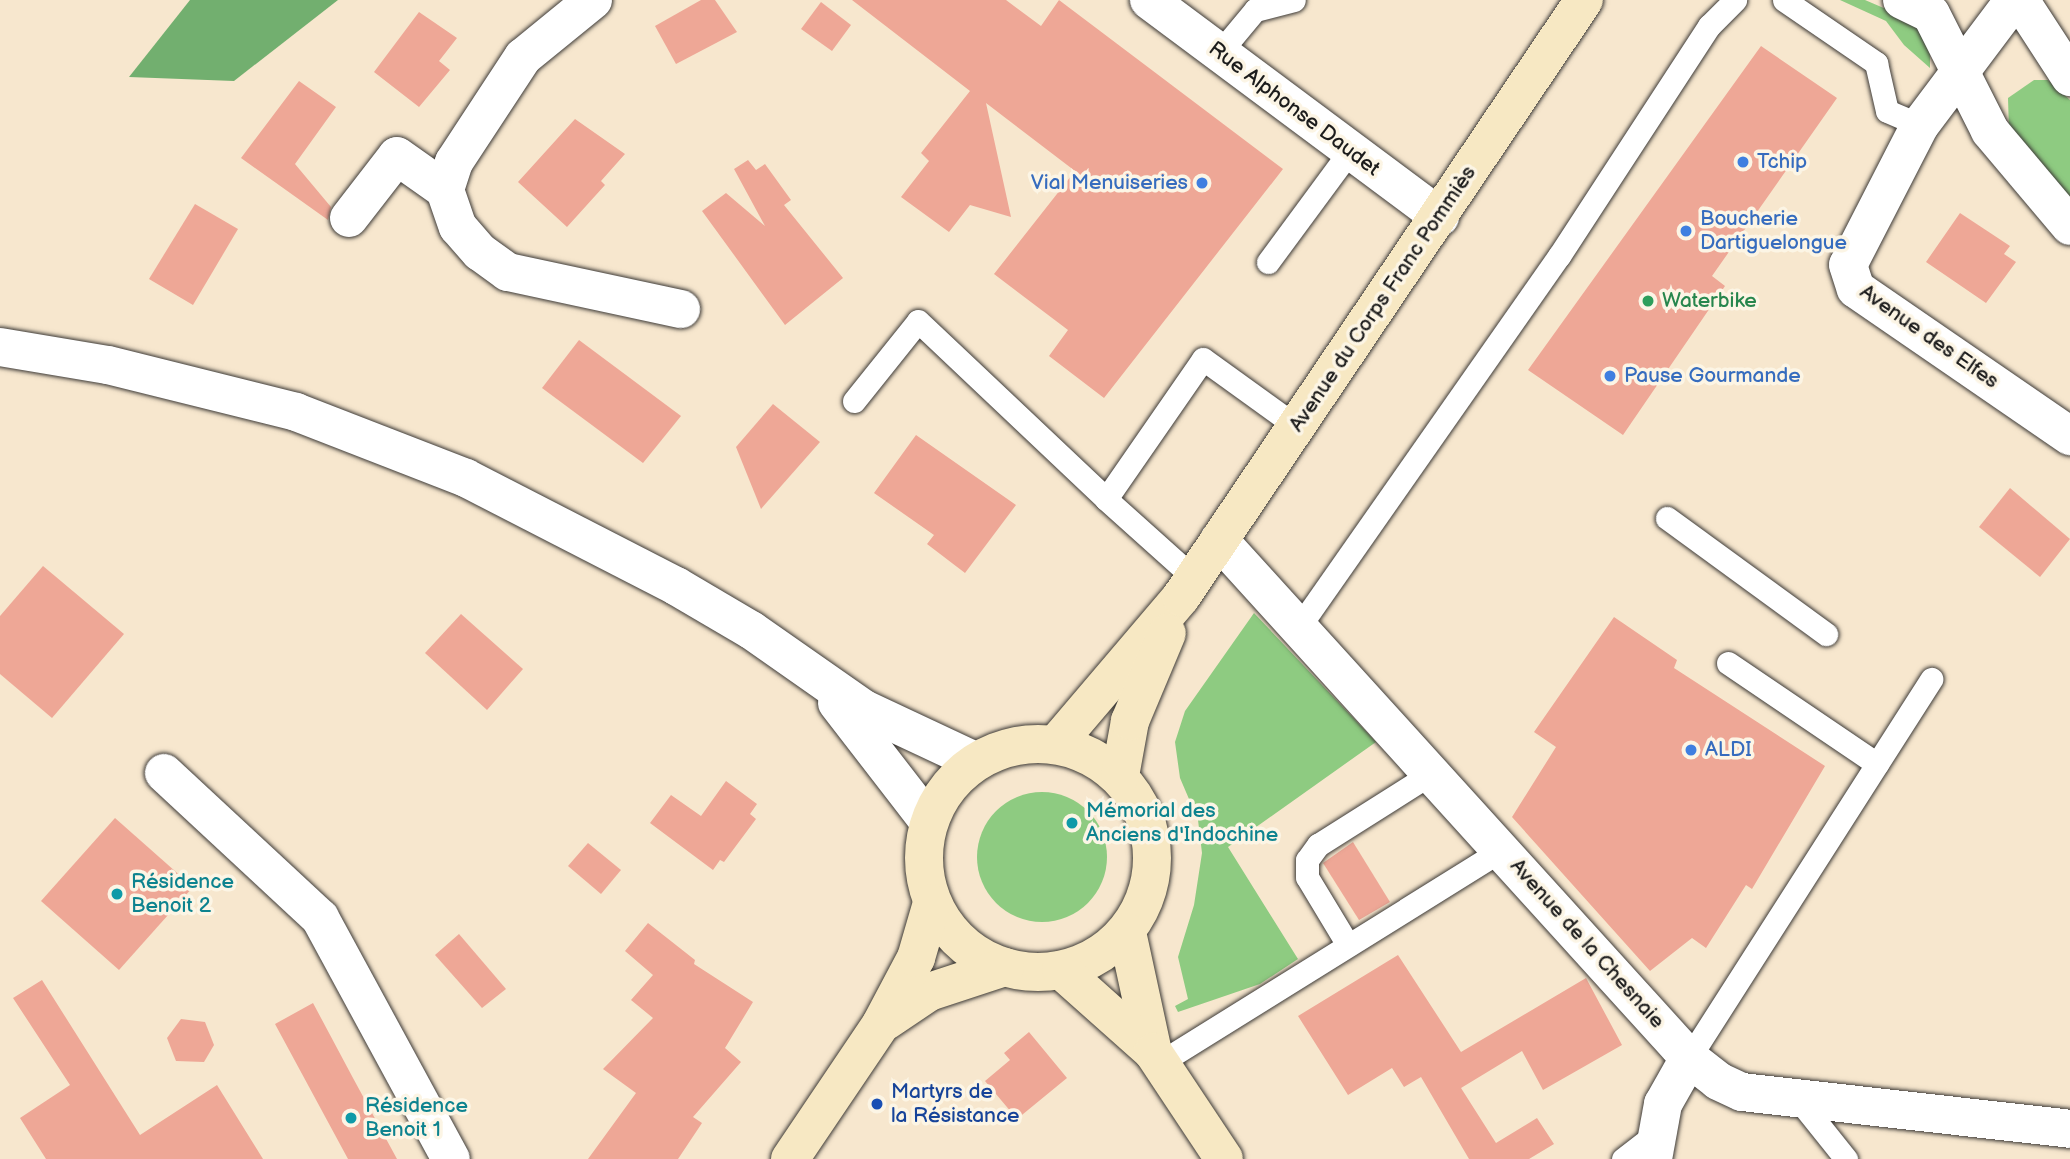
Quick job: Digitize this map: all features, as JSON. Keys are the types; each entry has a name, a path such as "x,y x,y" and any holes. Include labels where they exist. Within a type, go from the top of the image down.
{"main road":[{"name":"Avenue du Corps Franc Pommiès","path":"1056,744 1187,587 1440,217 1584,0"},
{"name":"Avenue du Corps Franc Pommiès","path":"1120,776 1130,721 1187,587"},
{"path":"1056,744 1093,756 1120,776 1144,813 1153,851 1148,890 1127,932 1096,957 1061,970 1034,973 1005,967 966,948 932,903 924,862 929,821 947,788 975,761 1001,748 1056,744"},
{"path":"790,1159 881,1024 916,958 932,903"},
{"path":"1127,932 1157,1057"},
{"path":"881,1024 929,992 1005,967"},
{"path":"1061,970 1157,1057 1224,1159"}],"street":[{"path":"445,190 454,162 523,57 593,0"},
{"name":"Rue Alphonse Daudet","path":"1149,0 1349,152 1440,217"},
{"path":"1902,0 1931,14 1961,67 1990,131 2070,226"},
{"name":"Avenue des Elfes","path":"2014,0 1920,125 1850,253 1850,276 1856,289 2070,436"},
{"path":"2020,0 2070,77"},
{"path":"349,218 397,156 445,190 458,227 480,253 508,272 681,309"},
{"path":"0,347 107,365 232,395 362,435 570,528 751,630 818,680 925,741 975,761"},
{"name":"Avenue de la Chesnaie","path":"1219,540 1689,1058 1718,1081 1742,1092 2070,1129"},
{"path":"818,680 895,772 929,821"},
{"path":"164,773 320,918 451,1159"},
{"path":"1656,1145 1663,1104 1689,1058"}],"lane":[{"path":"1220,52 1255,10 1294,0"},
{"path":"1299,627 1559,256 1709,26 1735,0"},
{"path":"1784,0 1876,63 1882,73 1887,111 1920,125"},
{"path":"1268,262 1349,152"},
{"path":"854,401 918,321 1107,499 1187,587"},
{"path":"1107,499 1203,359 1296,426"},
{"path":"1667,519 1826,634"},
{"path":"1728,663 1877,764"},
{"path":"1689,1058 1931,679"},
{"path":"1348,945 1307,877 1307,860 1318,845 1432,773"},
{"path":"1157,1057 1348,945 1502,850"},
{"path":"1798,1099 1846,1159"},
{"path":"1623,1159 1656,1145"}],"green space":[{"path":"190,0 338,0 234,81 129,77"},
{"path":"1840,0 1865,0 1907,18 1930,40 1930,68 1904,45 1886,21"},
{"path":"2034,80 2048,80 2070,100 2070,200 2009,131 2008,98"},
{"path":"1254,613 1376,742 1228,847 1298,959 1260,984 1178,1012 1175,1006 1188,999 1178,957 1194,905 1202,853 1198,820 1180,778 1175,742 1185,711"},
{"path":"1042,792 1067,797 1088,811 1102,832 1107,857 1102,882 1088,903 1067,917 1042,922 1017,917 996,903 982,882 977,857 982,832 996,811 1017,797"}],"building":[{"path":"701,0 715,0 737,32 676,64 655,26"},
{"path":"852,0 1006,0 1041,26 1059,0 1283,169 1104,398 1049,356 1068,330 994,274 1075,171 986,103 1011,217 970,205 949,232 901,197 929,161 921,153 970,91"},
{"path":"821,2 851,25 832,51 801,29"},
{"path":"419,12 457,38 439,61 450,70 419,107 374,72"},
{"path":"1761,46 1837,98 1712,276 1725,286 1623,435 1528,370"},
{"path":"299,81 336,107 295,164 331,207 328,220 241,158"},
{"path":"575,119 625,154 601,181 605,185 567,227 518,182"},
{"path":"748,160 756,170 765,164 791,200 784,205 843,278 785,325 702,211 726,193 765,226 734,169"},
{"path":"195,204 238,229 193,305 149,279"},
{"path":"1960,213 2010,246 2004,254 2016,262 1986,303 1926,262"},
{"path":"579,340 681,416 643,463 542,388"},
{"path":"773,404 820,442 761,509 736,447"},
{"path":"916,435 1016,505 965,573 927,544 934,535 874,493"},
{"path":"2010,488 2070,539 2040,577 1979,527"},
{"path":"43,566 124,634 52,718 0,674 0,616"},
{"path":"461,614 523,669 487,710 425,653"},
{"path":"1614,617 1677,660 1674,668 1825,766 1752,889 1746,885 1706,948 1692,938 1650,971 1512,817 1556,747 1534,732"},
{"path":"726,781 757,804 750,814 756,819 724,862 720,860 713,870 650,823 671,795 701,816"},
{"name":"Résidence Benoit 2","path":"115,818 193,887 119,970 41,901"},
{"path":"1353,842 1390,902 1359,920 1323,863"},
{"path":"588,843 621,870 601,894 568,866"},
{"path":"648,923 695,960 694,964 753,1002 725,1048 741,1062 693,1117 702,1123 678,1159 588,1159 636,1093 603,1069 653,1018 631,1000 653,975 625,951"},
{"path":"459,934 506,989 482,1008 435,955"},
{"path":"1398,955 1461,1052 1586,978 1622,1045 1543,1090 1522,1051 1461,1088 1496,1143 1537,1118 1554,1144 1529,1159 1469,1159 1421,1077 1404,1087 1392,1068 1348,1095 1298,1016"},
{"path":"42,980 140,1135 217,1085 263,1159 46,1159 20,1118 70,1085 13,998"},
{"name":"Résidence Benoit 1","path":"313,1003 397,1159 348,1159 275,1024"},
{"path":"181,1019 205,1022 214,1045 204,1062 176,1061 167,1038"},
{"path":"1029,1032 1067,1078 1017,1119 985,1081 1010,1060 1004,1053"}],"place":[{"name":"Tchip","path":"1743,162"},
{"name":"Vial Menuiseries","path":"1202,183"},
{"name":"Boucherie Dartiguelongue","path":"1686,231"},
{"name":"Waterbike","path":"1648,301"},
{"name":"Pause Gourmande","path":"1610,376"},
{"name":"ALDI","path":"1691,750"},
{"name":"Mémorial des Anciens d'Indochine","path":"1072,823"},
{"name":"Résidence Benoit 2","path":"117,894"},
{"name":"Martyrs de la Résistance","path":"877,1104"},
{"name":"Résidence Benoit 1","path":"351,1118"}]}
